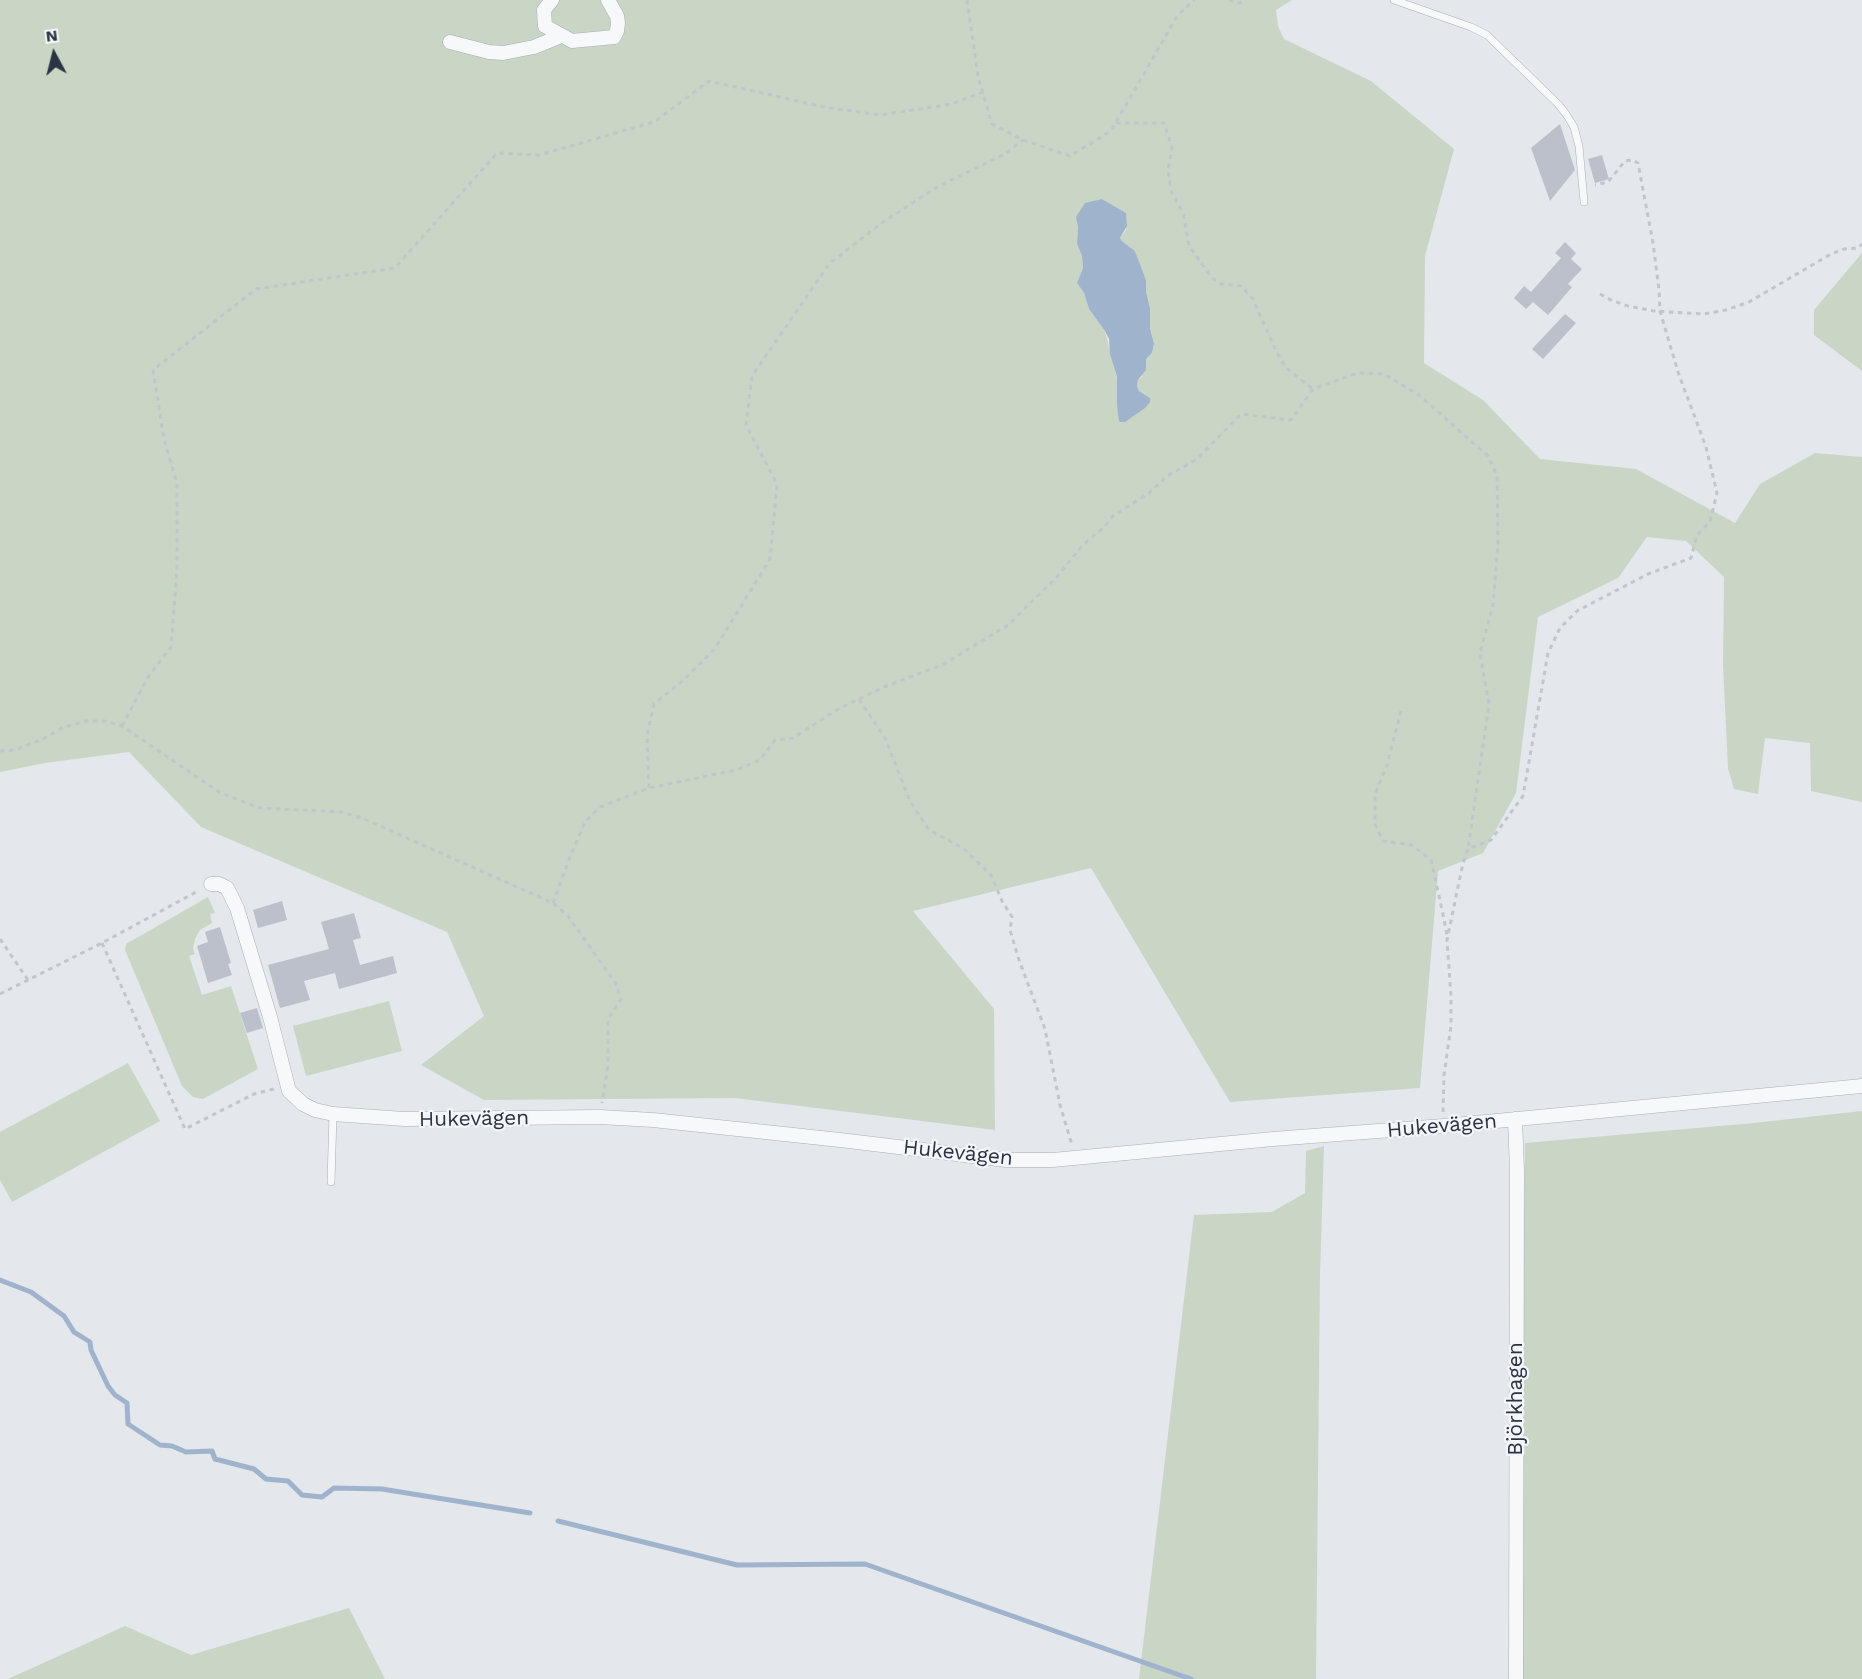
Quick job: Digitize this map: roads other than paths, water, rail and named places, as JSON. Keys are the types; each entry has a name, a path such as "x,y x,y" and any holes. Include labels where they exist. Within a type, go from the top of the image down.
{"street":[{"path":"548,2 544,10 545,26 572,41 614,36 618,32 617,16 608,0"},
{"path":"450,42 489,52 503,53 534,47 561,36"},
{"name":"Hukevägen","path":"211,884 219,884 227,888 237,908 270,1017 289,1091 303,1104 315,1110 333,1114 404,1119 600,1117 653,1120 1006,1160 1053,1161 1862,1086"},
{"name":"Björkhagen","path":"1515,1119 1517,1172 1516,1679"}],"lane":[{"path":"1394,0 1471,27 1487,35 1566,114 1574,127 1579,146 1584,202"},
{"path":"331,1182 333,1114"}],"water":[{"path":"1102,199 1126,213 1127,226 1120,238 1135,251 1146,280 1150,328 1154,344 1152,353 1146,359 1146,370 1138,380 1137,386 1139,391 1150,398 1150,402 1125,422 1119,421 1117,377 1110,354 1109,339 1089,309 1084,293 1077,283 1083,268 1082,256 1077,244 1076,217 1085,203"}],"waterway":[{"path":"0,1280 31,1292 64,1316 74,1332 90,1342 91,1350 108,1386 115,1395 127,1403 128,1424 160,1445 172,1446 186,1452 212,1451 215,1459 254,1469 266,1479 288,1481 302,1495 322,1497 334,1488 382,1489 530,1513"},
{"path":"558,1521 737,1565 865,1564 1191,1679"}]}
